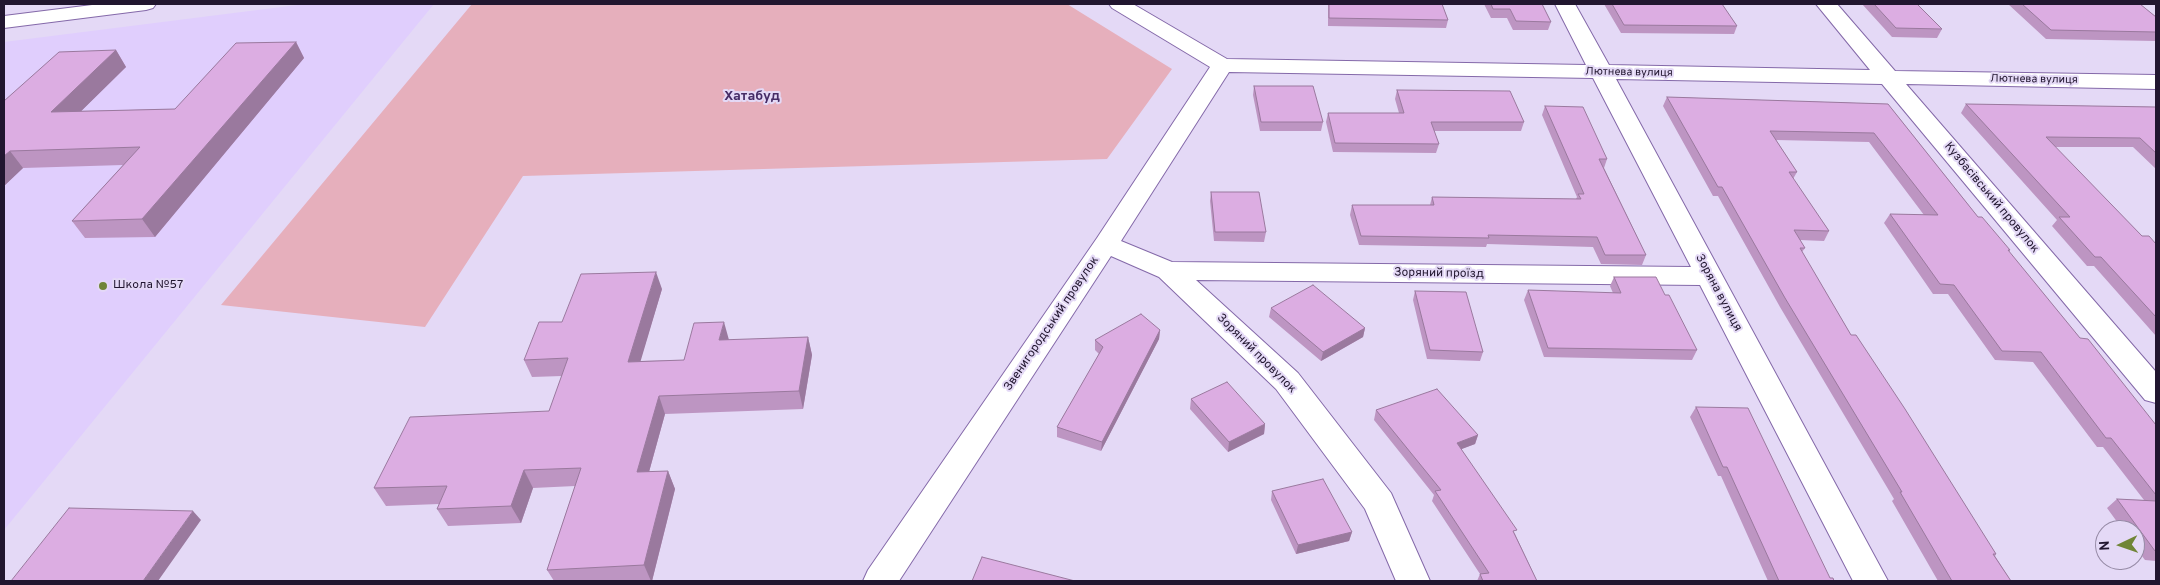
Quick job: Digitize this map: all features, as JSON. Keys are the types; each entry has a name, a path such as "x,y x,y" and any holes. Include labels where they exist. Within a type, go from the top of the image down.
{"street":[{"path":"4,22 146,4"},
{"name":"Лютнева вулиця","path":"1119,4 1222,65 2156,82"},
{"name":"Зоряна вулиця","path":"1565,4 1871,581"},
{"name":"Кузбасівський провулок","path":"1826,4 2156,392"},
{"name":"Звенигородський провулок","path":"880,581 1106,244 1222,65"},
{"name":"Зоряний провулок","path":"1106,244 1170,271 1287,381 1379,502 1413,581"},
{"name":"Зоряний проїзд","path":"1170,271 1709,276"}],"shaded area":[{"name":"Школа №57","path":"305,4 434,4 4,530 4,42"},
{"path":"472,4 1067,4 1172,69 1107,159 523,176 425,327 221,305"}],"building":[{"path":"1329,4 1442,4 1448,20 1329,18"},
{"path":"1491,4 1542,4 1551,22 1516,21 1510,9 1493,9"},
{"path":"1612,4 1722,4 1737,26 1624,25"},
{"path":"1874,4 1917,4 1942,29 1896,28"},
{"path":"2022,4 2140,4 2156,17 2156,32 2051,30"},
{"path":"296,42 142,219 72,221 140,147 10,151 4,156 4,101 59,52 116,50 51,112 175,109 236,43"},
{"path":"1254,86 1313,86 1323,122 1261,122"},
{"path":"1397,90 1510,91 1524,122 1431,122 1439,144 1335,143 1328,113 1404,113"},
{"path":"1667,97 1888,104 1978,217 1982,217 2010,250 2008,250 2080,338 2088,339 2156,425 2156,495 2111,438 2106,438 2041,352 2002,351 1954,285 1940,284 1890,214 1938,215 1874,133 1770,131 1797,172 1789,172 1829,231 1794,230 1805,248 1800,248 1851,335 1856,335 1905,409 2011,581 1952,581 1900,492 1902,492 1785,298 1722,187 1718,187"},
{"path":"1966,104 2156,107 2156,153 2140,138 2046,137 2142,236 2149,236 2156,244 2156,317 2101,257 2095,257 2059,217 2070,217"},
{"path":"1545,106 1583,107 1607,159 1599,159 1646,255 1605,255 1597,237 1488,235 1489,238 1361,236 1352,205 1434,205 1432,197 1581,199 1578,194 1584,194"},
{"path":"1211,192 1259,192 1266,232 1215,232"},
{"path":"656,272 628,362 684,360 694,323 724,322 719,340 808,337 799,391 659,396 637,472 668,471 644,565 547,570 581,468 524,470 511,506 437,509 447,486 374,488 410,417 549,411 568,358 524,360 539,322 562,322 581,274"},
{"path":"1614,277 1656,277 1665,295 1669,295 1697,350 1548,348 1528,290 1621,293"},
{"path":"1313,285 1365,328 1323,352 1271,308"},
{"path":"1415,291 1466,292 1483,352 1430,350"},
{"path":"1141,314 1160,330 1102,442 1057,427 1103,347 1095,340"},
{"path":"1227,382 1265,424 1229,442 1191,399"},
{"path":"1437,389 1478,435 1457,443 1517,530 1513,531 1537,581 1483,581 1480,574 1489,573 1435,491 1441,490 1376,410"},
{"path":"1696,407 1748,408 1830,578 1833,578 1834,581 1779,581 1727,467 1723,467"},
{"path":"1323,479 1352,532 1298,545 1272,491"},
{"path":"2117,499 2156,501 2156,551 2145,537 2145,520 2132,520"},
{"path":"69,508 193,511 143,581 11,581"},
{"path":"982,557 1075,581 972,581"}],"place":[{"name":"Школа №57","path":"103,286"}],"district":[{"name":"Хатабуд","path":"752,97"}]}
